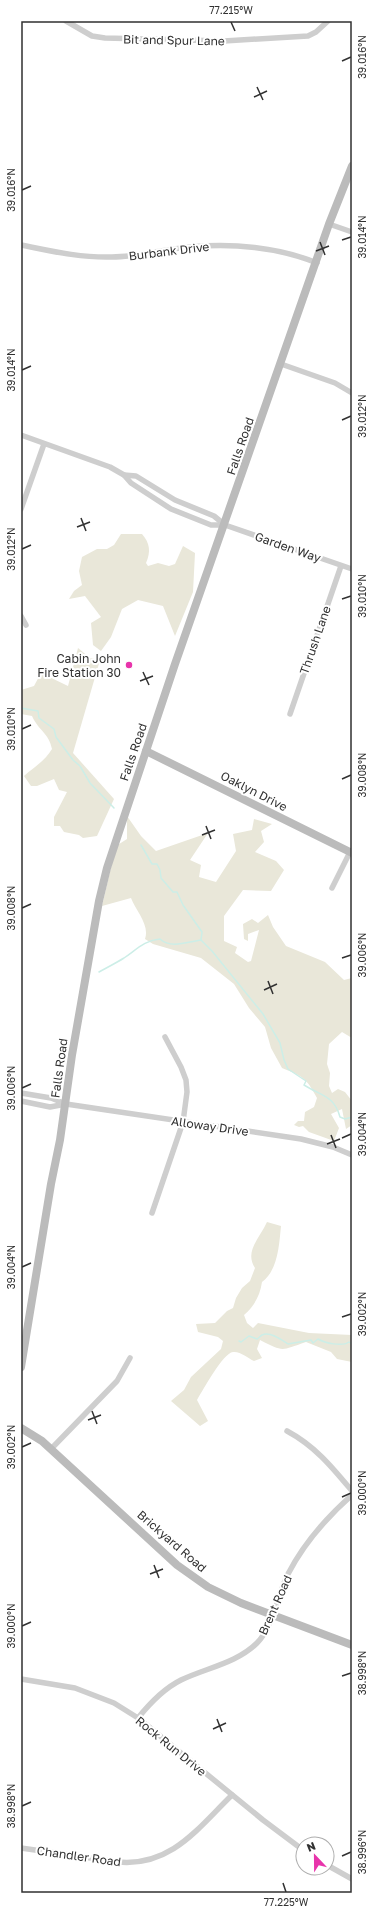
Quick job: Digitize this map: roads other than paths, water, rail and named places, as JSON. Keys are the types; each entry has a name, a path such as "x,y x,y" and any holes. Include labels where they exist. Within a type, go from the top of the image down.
{"main road":[{"name":"Falls Road","path":"21,1367 66,1104 72,1055 99,901 122,820 329,224 352,166"},
{"name":"Oaklyn Drive","path":"146,751 351,852"},
{"name":"Brickyard Road","path":"22,1427 51,1449 173,1561 193,1577 222,1595 352,1645"}],"street":[{"name":"Bit and Spur Lane","path":"66,21 92,36 105,38 220,41 308,36 316,32 328,21 333,21"},
{"path":"329,224 352,232"},
{"name":"Burbank Drive","path":"21,245 81,256 113,257 190,247 229,245 274,251 305,258 316,263"},
{"path":"281,364 322,378 352,393"},
{"path":"21,435 110,467 124,475 131,483 171,509 211,525 225,525"},
{"path":"21,509 44,444"},
{"path":"124,475 136,476 175,500 214,516 225,525"},
{"name":"Garden Way","path":"225,525 352,569"},
{"name":"Thrush Lane","path":"290,714 341,566"},
{"path":"21,616 26,625"},
{"path":"332,888 351,852"},
{"path":"152,1214 183,1122 187,1092 186,1080 181,1067 165,1037"},
{"name":"Alloway Drive","path":"21,1093 51,1098 66,1104 301,1139 333,1147 352,1155"},
{"name":"Alloway Drive","path":"21,1101 50,1107 66,1104"},
{"path":"51,1449 117,1381 130,1358"},
{"path":"287,1430 322,1455 352,1491"},
{"name":"Brent Road","path":"138,1718 152,1701 170,1686 237,1657 249,1650 266,1631 287,1576 303,1548 327,1518 352,1495"},
{"name":"Rock Run Drive","path":"21,1679 75,1688 114,1703 138,1718 232,1795 295,1844"},
{"name":"Chandler Road","path":"21,1848 118,1862 129,1863 151,1860 176,1848 232,1795"},
{"path":"335,1869 352,1879"}],"waterway":[{"path":"21,708 38,711 39,718 54,729 56,737 73,760 80,766 90,783 114,808"},
{"path":"141,845 152,864 157,864 160,870 161,878 173,892 177,892 183,905 202,932 201,940"},
{"path":"99,972 150,941 160,939 169,944 174,944 201,940 212,951 263,1014 280,1043 288,1069 306,1081 304,1085 330,1100 334,1104 340,1117 345,1119 352,1117"},
{"path":"239,1341 241,1342 249,1336 257,1339 262,1335 269,1334 276,1336 288,1344 311,1340 313,1343 318,1339 334,1344 349,1342 352,1344"}],"place":[{"name":"Cabin John Fire Station 30","path":"129,665"}]}
